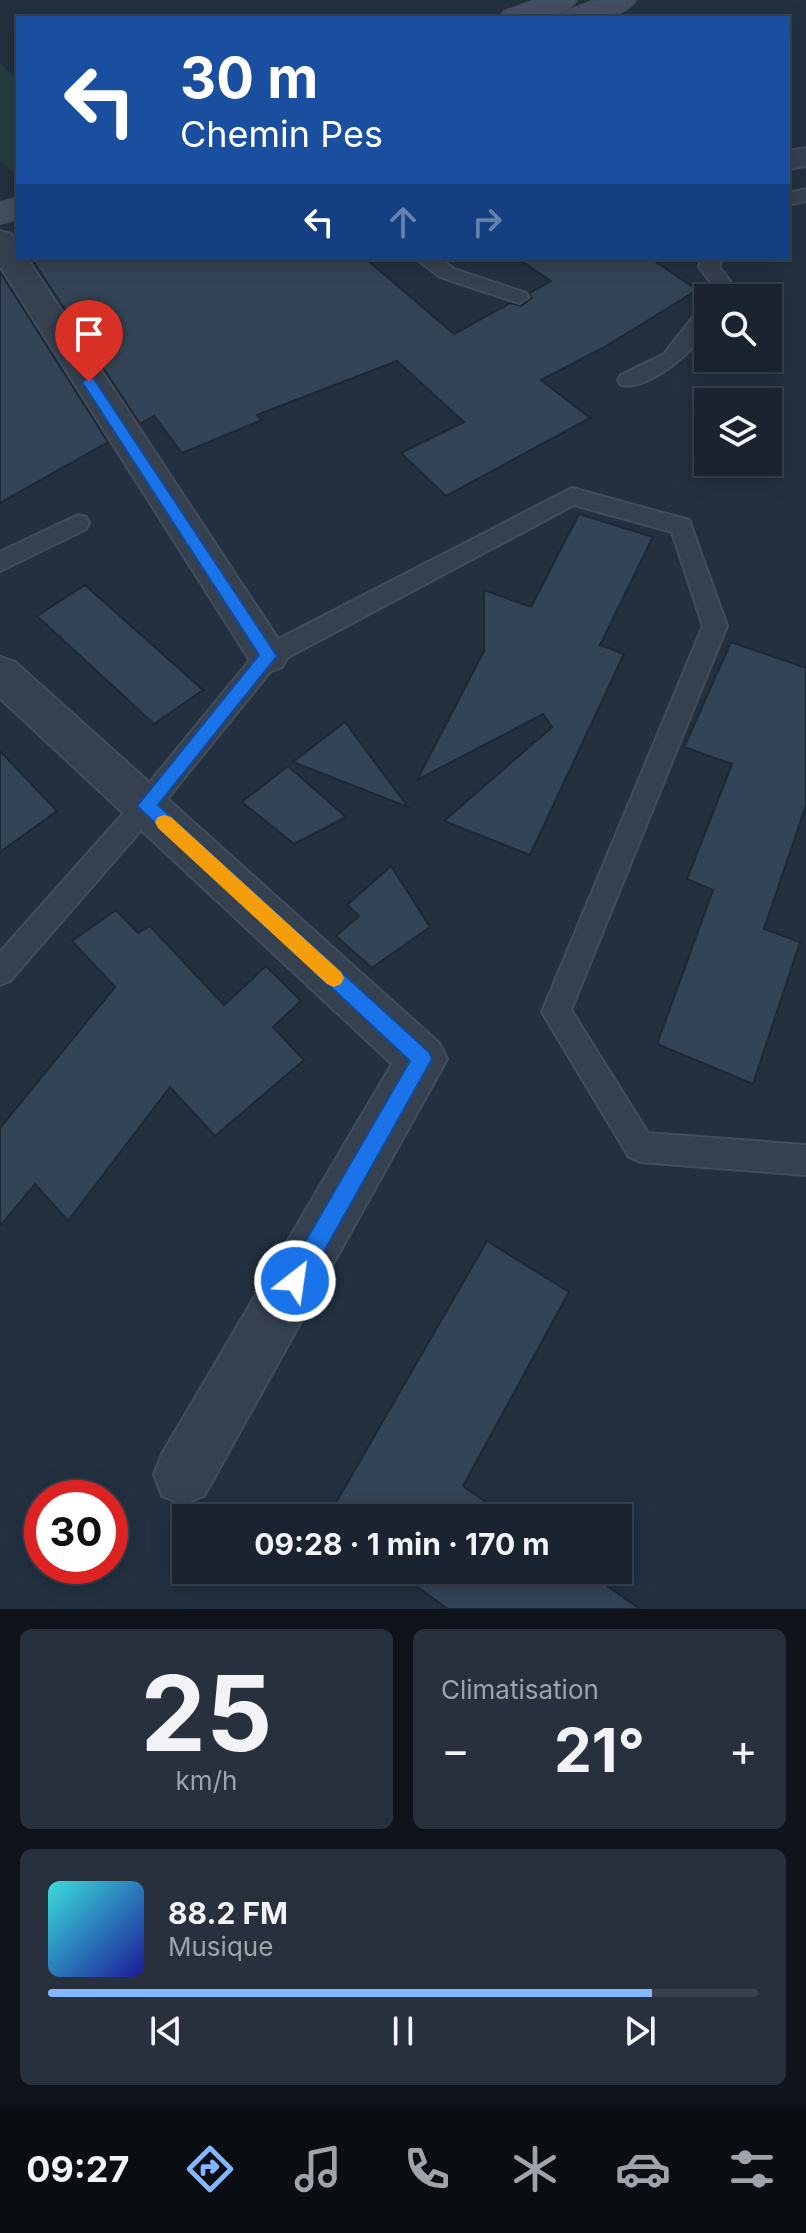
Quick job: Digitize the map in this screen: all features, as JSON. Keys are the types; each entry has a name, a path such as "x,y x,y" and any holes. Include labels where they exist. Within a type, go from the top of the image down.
{"street":[{"path":"519,16 562,0"},
{"path":"581,16 621,0"},
{"path":"0,241 268,656"},
{"path":"0,673 422,1059 183,1475"}],"lane":[{"path":"428,260 447,273 519,297"},
{"path":"711,260 709,267 722,284"},
{"path":"628,380 671,359 694,329"},
{"path":"0,972 146,806 268,656 572,496 681,526 715,626 556,1012 640,1147 806,1160"},
{"path":"0,562 78,523"}],"green space":[{"path":"0,63 16,79 16,175 0,160"}],"building":[{"path":"32,260 367,260 454,334 510,303 521,306 532,298 530,293 551,281 520,260 653,260 694,288 694,292 603,348 541,380 590,418 446,496 401,453 464,422 397,361 257,415 262,420 182,453 154,416 140,424"},
{"path":"0,272 108,442 0,503"},
{"path":"579,514 653,537 600,645 624,654 530,855 444,821 552,727 543,714 417,780 484,651 484,590 531,607"},
{"path":"85,585 203,690 154,724 37,616"},
{"path":"731,642 806,668 806,805 764,929 800,942 753,1084 657,1044 713,890 687,879 732,764 684,747"},
{"path":"345,722 408,807 293,762"},
{"path":"0,751 57,811 0,852"},
{"path":"288,766 346,817 294,844 242,802"},
{"path":"391,866 430,927 372,968 336,936 359,916 347,905"},
{"path":"116,910 138,933 150,926 224,1005 266,966 301,1001 273,1027 304,1060 215,1136 170,1087 68,1221 35,1184 0,1226 0,1128 115,987 72,941"},
{"path":"487,1241 569,1292 463,1486 489,1504 335,1504"},
{"path":"413,1584 604,1584 640,1609 448,1609"}],"slow traffic":[{"path":"164,822 334,978"}],"route":[{"path":"89,382 268,656 146,806 422,1059 295,1281"}]}
